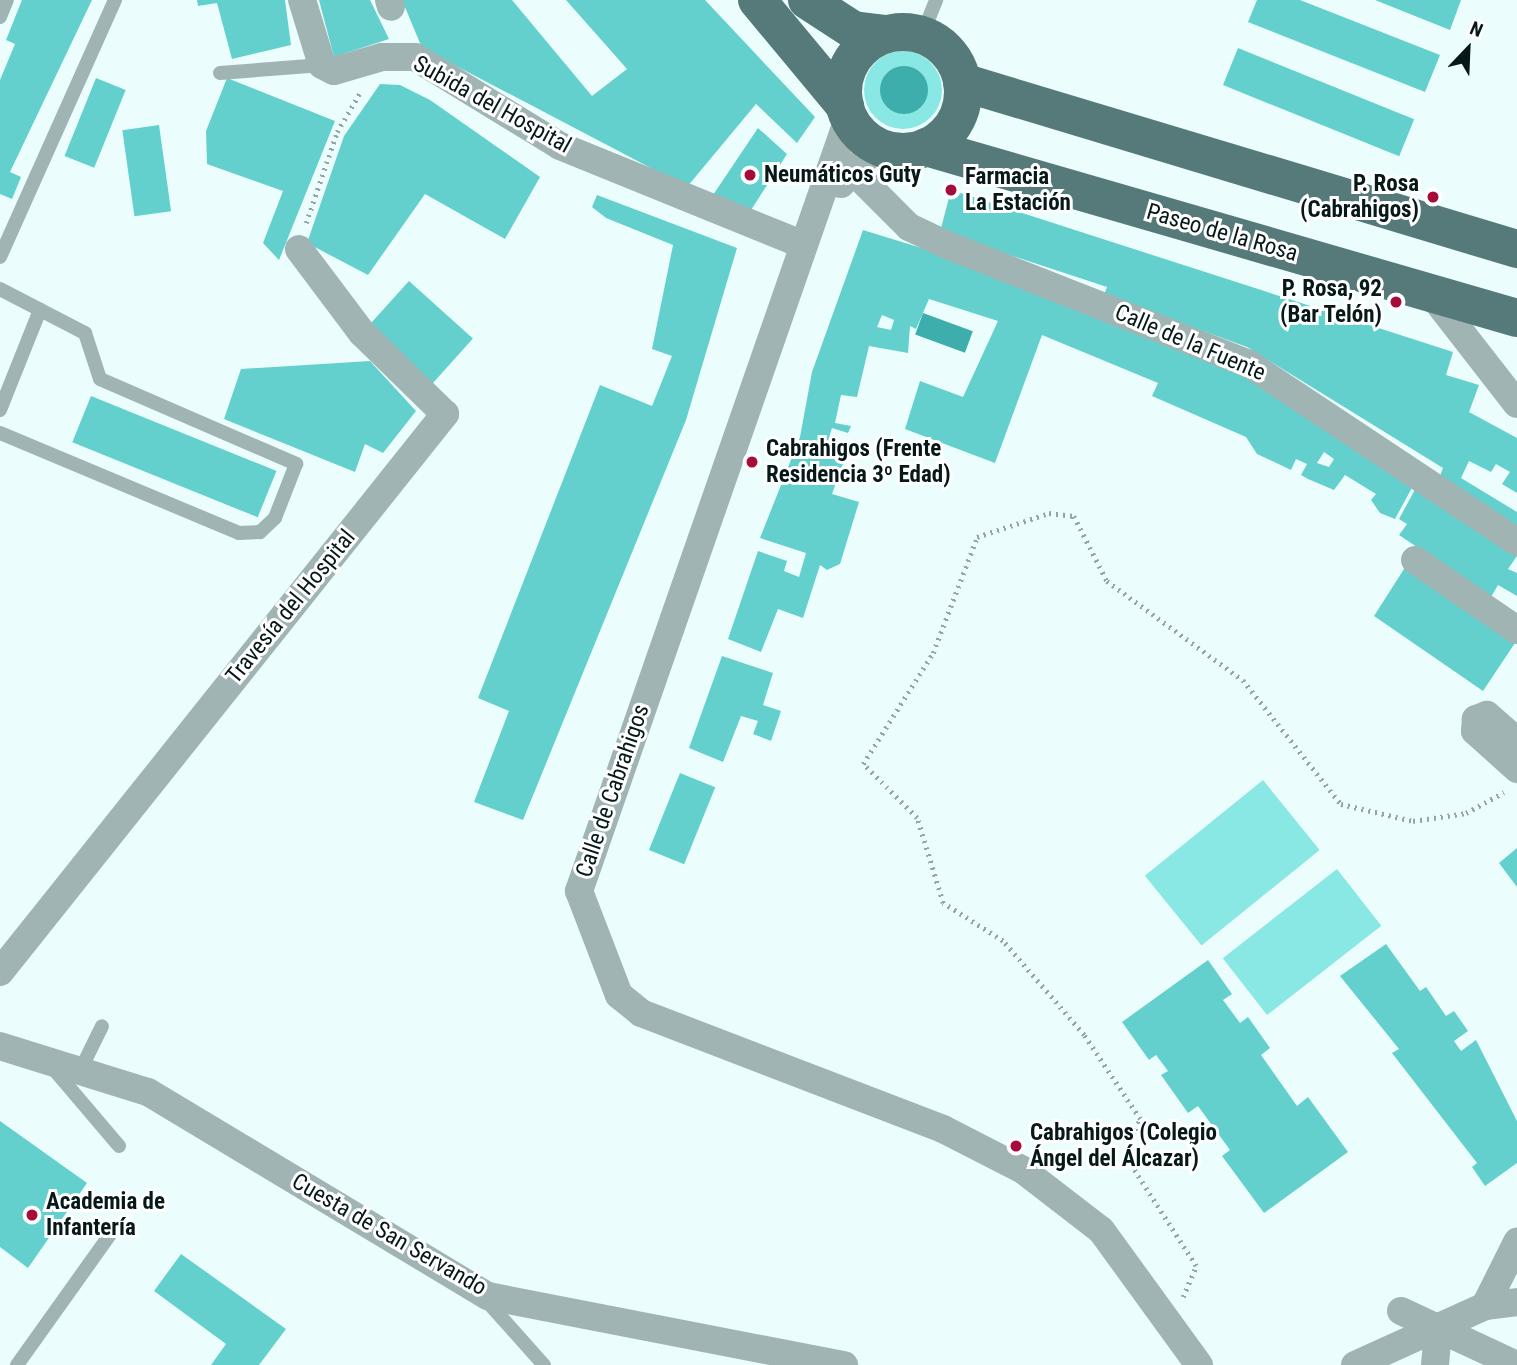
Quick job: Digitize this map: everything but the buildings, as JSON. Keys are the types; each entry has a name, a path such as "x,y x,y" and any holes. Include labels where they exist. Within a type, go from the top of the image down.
{"main road":[{"path":"757,0 847,111 865,158"},
{"path":"807,0 853,30 922,35 947,51 962,82 956,120 926,147"},
{"path":"847,111 846,70 855,55 884,34"},
{"path":"962,82 1517,249"},
{"name":"Paseo de la Rosa","path":"865,158 926,147 1517,318"}],"street":[{"path":"302,0 322,65"},
{"name":"Subida del Hospital","path":"322,65 334,71 382,57 415,57 561,146 801,244"},
{"name":"Calle de Cabrahigos","path":"847,111 579,891 596,946 619,995 641,1013 943,1129 1023,1170 1101,1230 1199,1365"},
{"path":"811,218 865,158"},
{"name":"Calle de la Fuente","path":"865,158 909,227 1249,363 1517,542"},
{"name":"Travesía del Hospital","path":"0,972 445,414 362,333 299,249"},
{"path":"1433,295 1517,404"},
{"path":"1415,560 1517,630"},
{"path":"1517,741 1487,715 1476,719 1475,731 1517,769"},
{"name":"Cuesta de San Servando","path":"0,1046 50,1065 148,1091 474,1287 654,1333 821,1356 844,1365"},
{"path":"1485,1306 1517,1242"},
{"path":"1355,1365 1438,1330 1485,1306 1517,1302"},
{"path":"1401,1311 1517,1364"},
{"path":"1435,1365 1438,1330"}],"lane":[{"path":"0,17 7,0"},
{"path":"0,257 115,0"},
{"path":"922,35 936,0"},
{"path":"220,73 322,65"},
{"path":"0,289 85,333 100,379 296,464 275,518 260,532 239,533 0,433"},
{"path":"0,410 40,310"},
{"path":"79,1073 102,1026"},
{"path":"50,1065 119,1146"},
{"path":"17,1365 112,1232"},
{"path":"474,1287 544,1365"}],"path":[{"path":"299,249 337,132 382,57"},
{"path":"1171,1324 1196,1266 1125,1156 1140,1119 1084,1035 1003,941 943,903 917,818 863,764 933,653 977,537 1049,513 1073,516 1107,581 1242,680 1341,804 1413,821 1466,813 1517,785"}],"shaded area":[{"path":"903,51 918,54 931,62 939,75 942,90 939,105 931,118 918,126 903,129 888,126 875,118 867,105 864,90 867,75 875,62 888,54"},
{"path":"904,66 921,73 928,90 921,107 904,114 887,107 880,90 887,73"},
{"path":"923,313 973,331 965,353 915,335"},
{"path":"1263,780 1320,850 1202,946 1145,876"},
{"path":"1337,869 1381,926 1267,1015 1223,958"}],"place":[{"name":"Neumáticos Guty","path":"750,175"},
{"name":"Farmacia La Estación","path":"951,190"},
{"name":"P. Rosa (Cabrahigos)","path":"1433,197"},
{"name":"P. Rosa, 92 (Bar Telón)","path":"1396,302"},
{"name":"Cabrahigos (Frente Residencia 3º Edad)","path":"752,462"},
{"name":"Cabrahigos (Colegio Ángel del Álcazar)","path":"1016,1146"},
{"name":"Academia de Infantería","path":"32,1215"}]}
